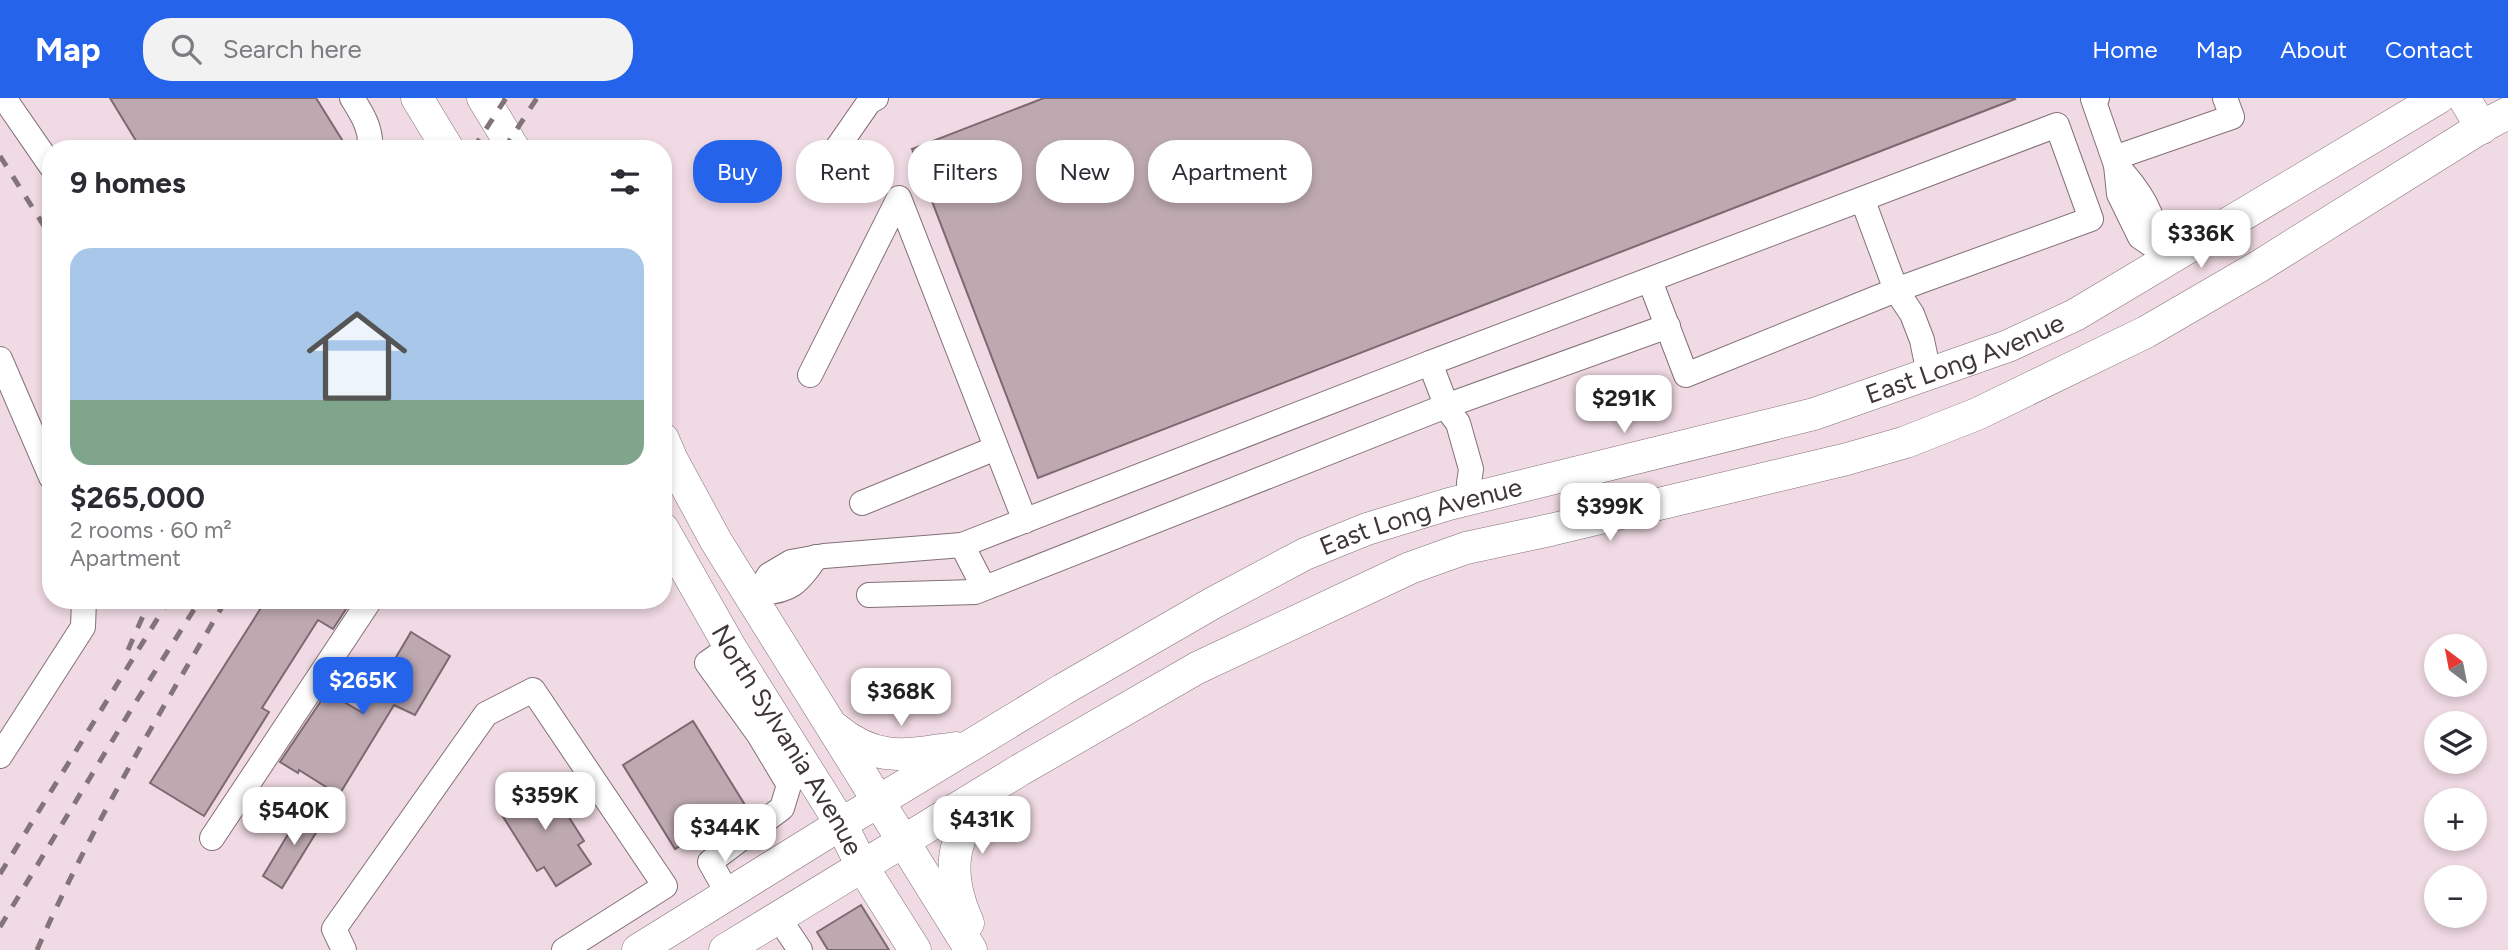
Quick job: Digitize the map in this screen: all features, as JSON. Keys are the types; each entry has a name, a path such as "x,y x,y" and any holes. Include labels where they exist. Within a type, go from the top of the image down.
{"main road":[{"path":"417,98 443,140"},
{"path":"483,98 509,140"},
{"path":"2373,137 2391,98"},
{"name":"East Long Avenue","path":"638,950 968,747 1201,610 1305,554 1470,491 1814,414 1927,366 2008,346 2064,320 2162,255 2438,98"},
{"path":"2464,98 2495,120"},
{"name":"East Long Avenue","path":"725,950 1020,770 1197,668 1410,568 1480,545 1820,466 1906,442 1989,408 2146,332 2192,306 2495,120"},
{"path":"2162,255 2192,306"},
{"name":"North Sylvania Avenue","path":"672,460 716,541 754,595 828,723 971,950"},
{"path":"1470,491 1480,545"},
{"name":"North Sylvania Avenue","path":"672,545 730,647 841,824 862,866 915,950"},
{"path":"828,723 855,744 887,755 968,747"},
{"path":"981,950 957,899 953,874 956,848 966,825 981,804 1020,770"}],"lane":[{"path":"4,98 42,153"},
{"path":"352,98 367,122 371,140"},
{"path":"843,140 869,102 876,98"},
{"path":"2096,98 2093,99 2115,162 2138,188 2157,232 2162,255"},
{"path":"2115,162 2232,117 2225,98"},
{"path":"754,595 769,575 791,562 816,557 962,545 1430,363 1863,201 2057,125 2091,219 1686,374 1650,281"},
{"path":"810,375 899,198 1025,521"},
{"path":"1863,201 1898,293 1912,314 1922,340 1927,366"},
{"path":"869,594 975,592 1447,408 1668,327"},
{"path":"0,359 42,456"},
{"path":"1430,363 1447,408 1458,423 1471,470 1470,491"},
{"path":"862,503 996,449"},
{"path":"962,545 984,588"},
{"path":"0,755 83,627 84,609"},
{"path":"212,838 364,609"},
{"path":"728,894 710,862 782,808 789,785 759,735 707,663 730,647"},
{"path":"344,950 334,929 486,714 533,690 665,886 564,950"},
{"path":"778,917 800,950"}],"building":[{"path":"110,98 316,98 342,140 136,140"},
{"path":"1044,98 2015,99 1038,478 933,203 1022,203 1022,140 935,140"},
{"path":"260,609 346,609 333,629 318,620 262,708 269,712 204,816 150,783"},
{"path":"411,632 450,656 415,715 394,705 339,795 299,770 298,773 280,762 327,692 363,713"},
{"path":"693,721 745,805 675,849 623,765"},
{"path":"544,778 584,841 578,845 591,864 556,886 544,867 537,871 497,807"},
{"path":"305,806 325,818 282,888 263,876"},
{"path":"861,905 889,950 828,950 817,932"}],"railway":[{"path":"479,140 506,98"},
{"path":"510,140 537,98"},
{"path":"0,156 42,223"},
{"path":"128,650 146,609"},
{"path":"0,874 163,609"},
{"path":"0,927 194,609"},
{"path":"37,950 103,816 221,609"}]}
